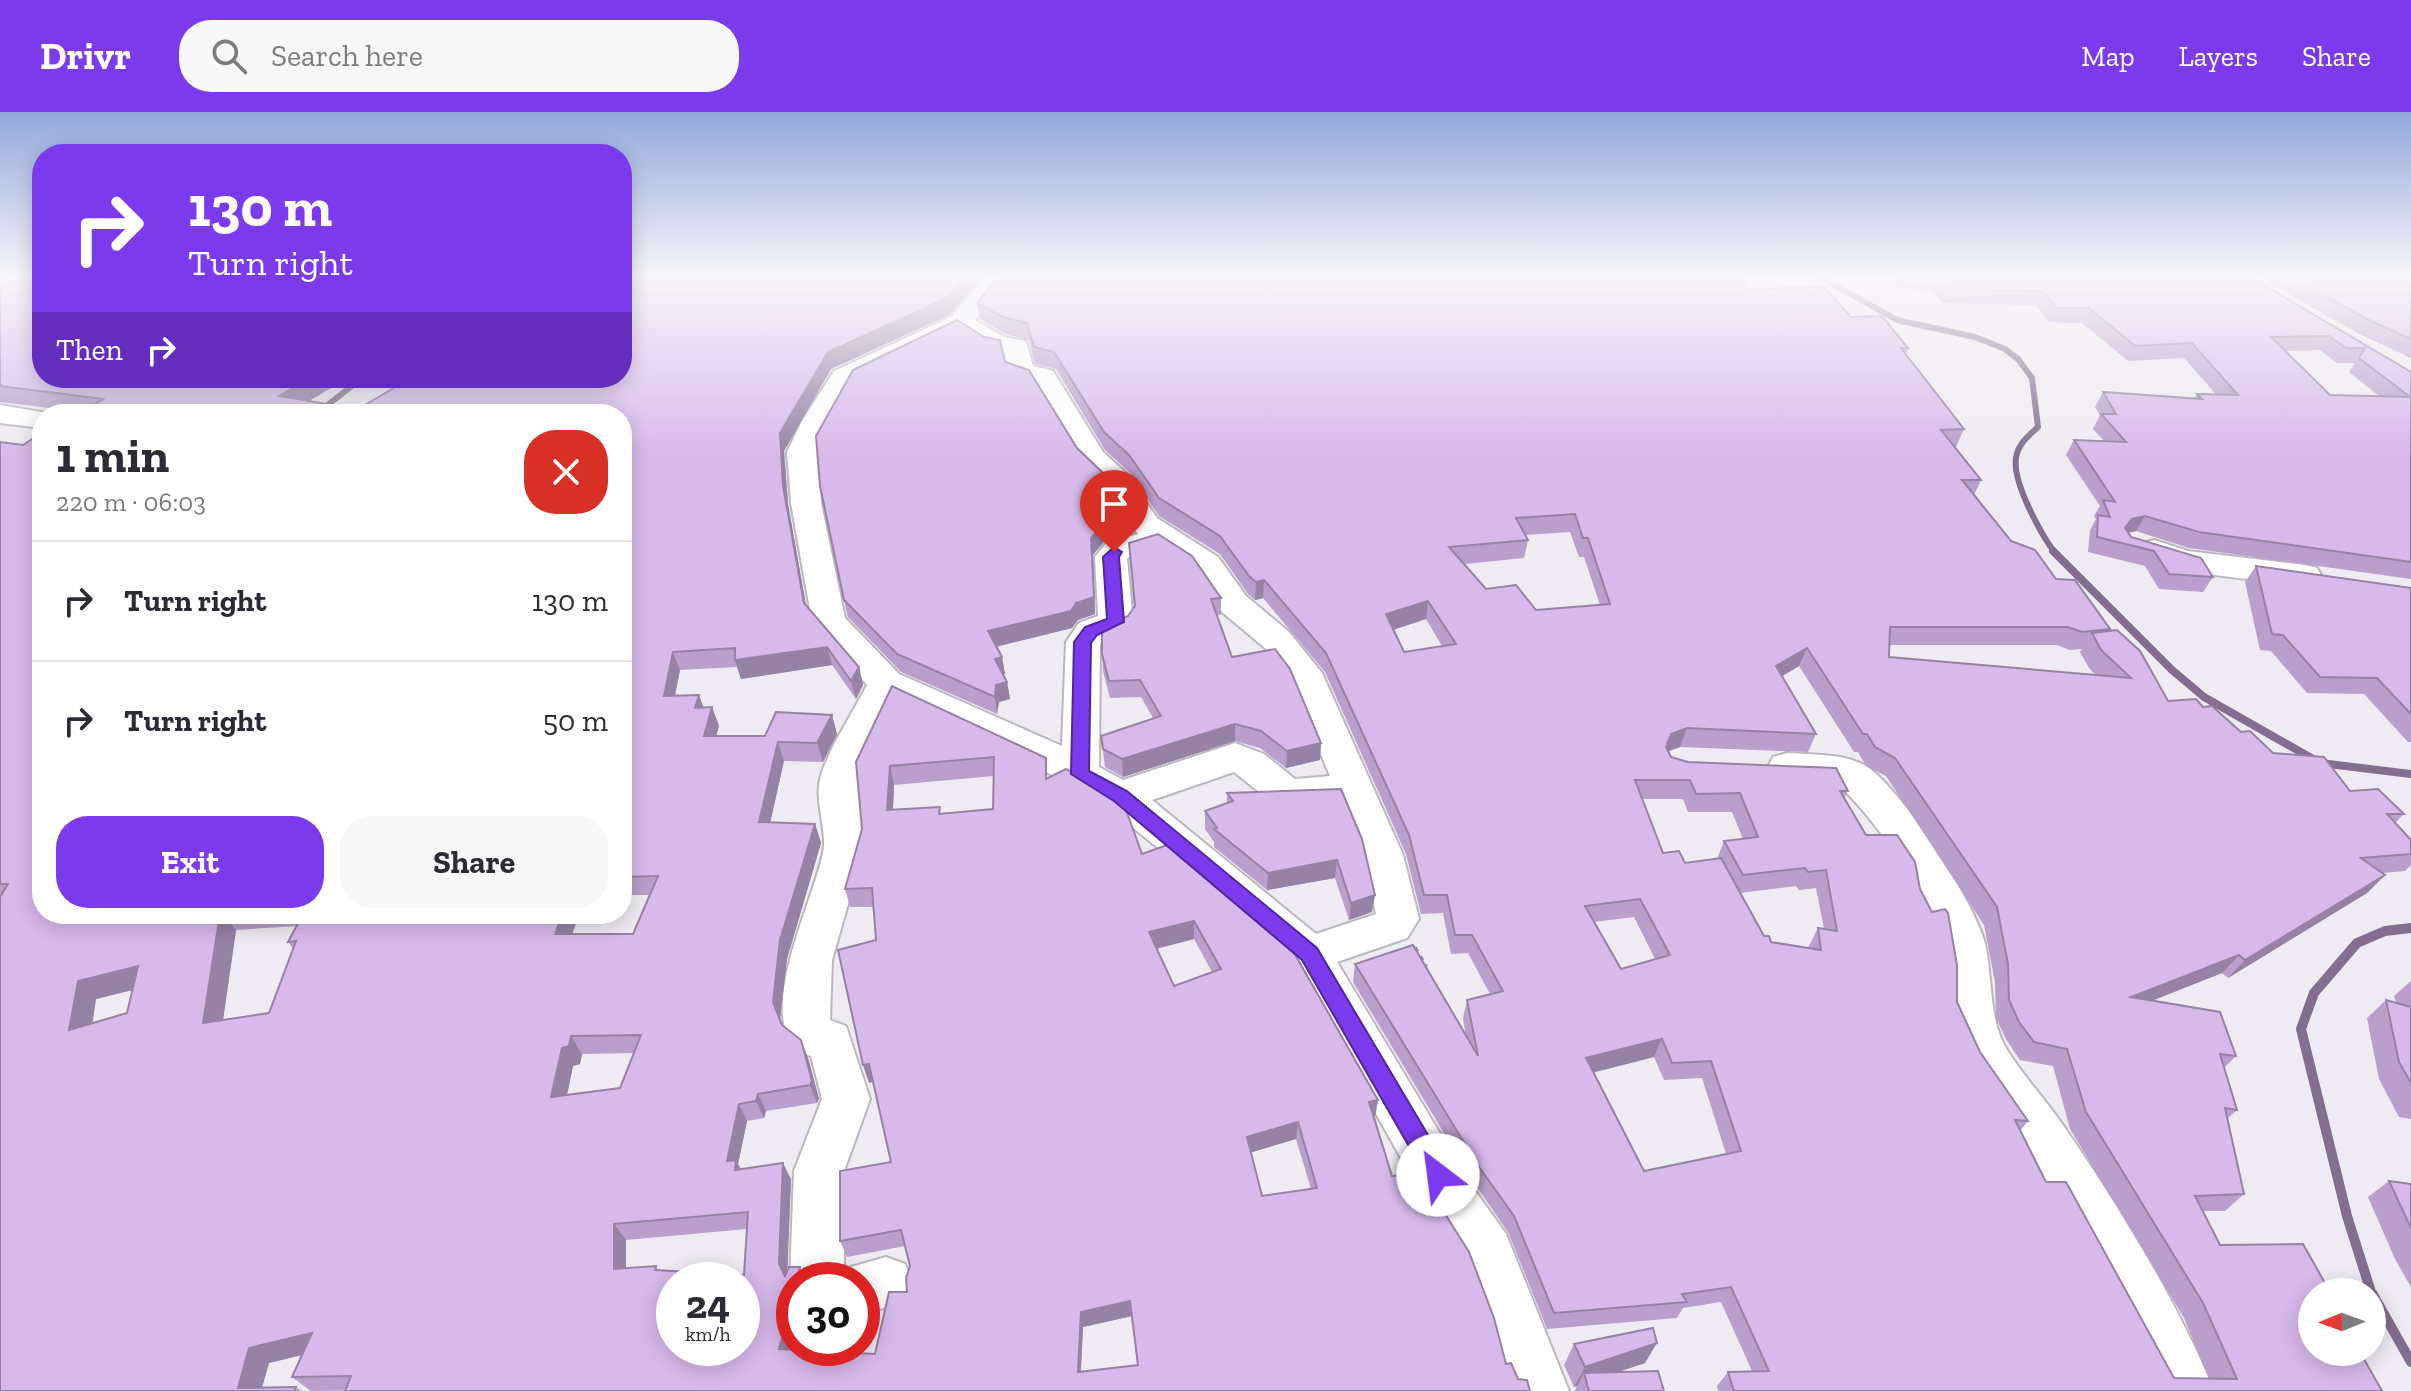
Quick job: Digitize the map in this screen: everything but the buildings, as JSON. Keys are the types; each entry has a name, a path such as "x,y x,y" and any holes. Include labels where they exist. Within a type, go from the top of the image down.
{"street":[{"path":"927,338 844,377 816,421 802,452 806,503 829,621 886,683 1042,752 1120,796 1309,954 1453,1202 1488,1252 1541,1391"},
{"path":"986,338 997,344 1017,347 1020,371 1043,377 1091,457 1116,480 1146,525 1206,564 1234,604 1277,640 1309,682 1383,855 1398,919 1392,926 1309,954"},
{"path":"0,414 32,418"},
{"path":"1080,774 1083,642 1091,631 1116,622 1111,557 1118,549 1164,537"},
{"path":"2135,544 2184,560 2340,581"},
{"path":"817,1262 819,1171 846,1099 830,1040 816,1038 807,1028 810,960 844,848 839,780 886,683"},
{"path":"1120,796 1235,757 1249,761 1283,793 1310,794 1354,786"},
{"path":"1743,765 1842,771 1869,788 1960,927 1970,983 1970,1019 1985,1054 2050,1146 2162,1339 2186,1391"}],"path":[{"path":"1398,919 1429,975"}],"waterway":[{"path":"1977,338 2005,349 2018,359 2032,378 2038,427 2019,449 2016,468 2029,507 2055,553"},
{"path":"329,404 349,388"},
{"path":"2055,553 2172,670 2204,697 2320,763 2411,774"},
{"path":"2367,1278 2347,1216 2301,1029 2314,993 2357,943 2385,931 2411,928"},
{"path":"2386,1318 2411,1362"}],"route":[{"path":"1114,552 1111,557 1116,622 1084,635 1080,774 1120,796 1199,858 1309,954 1438,1175"}]}
